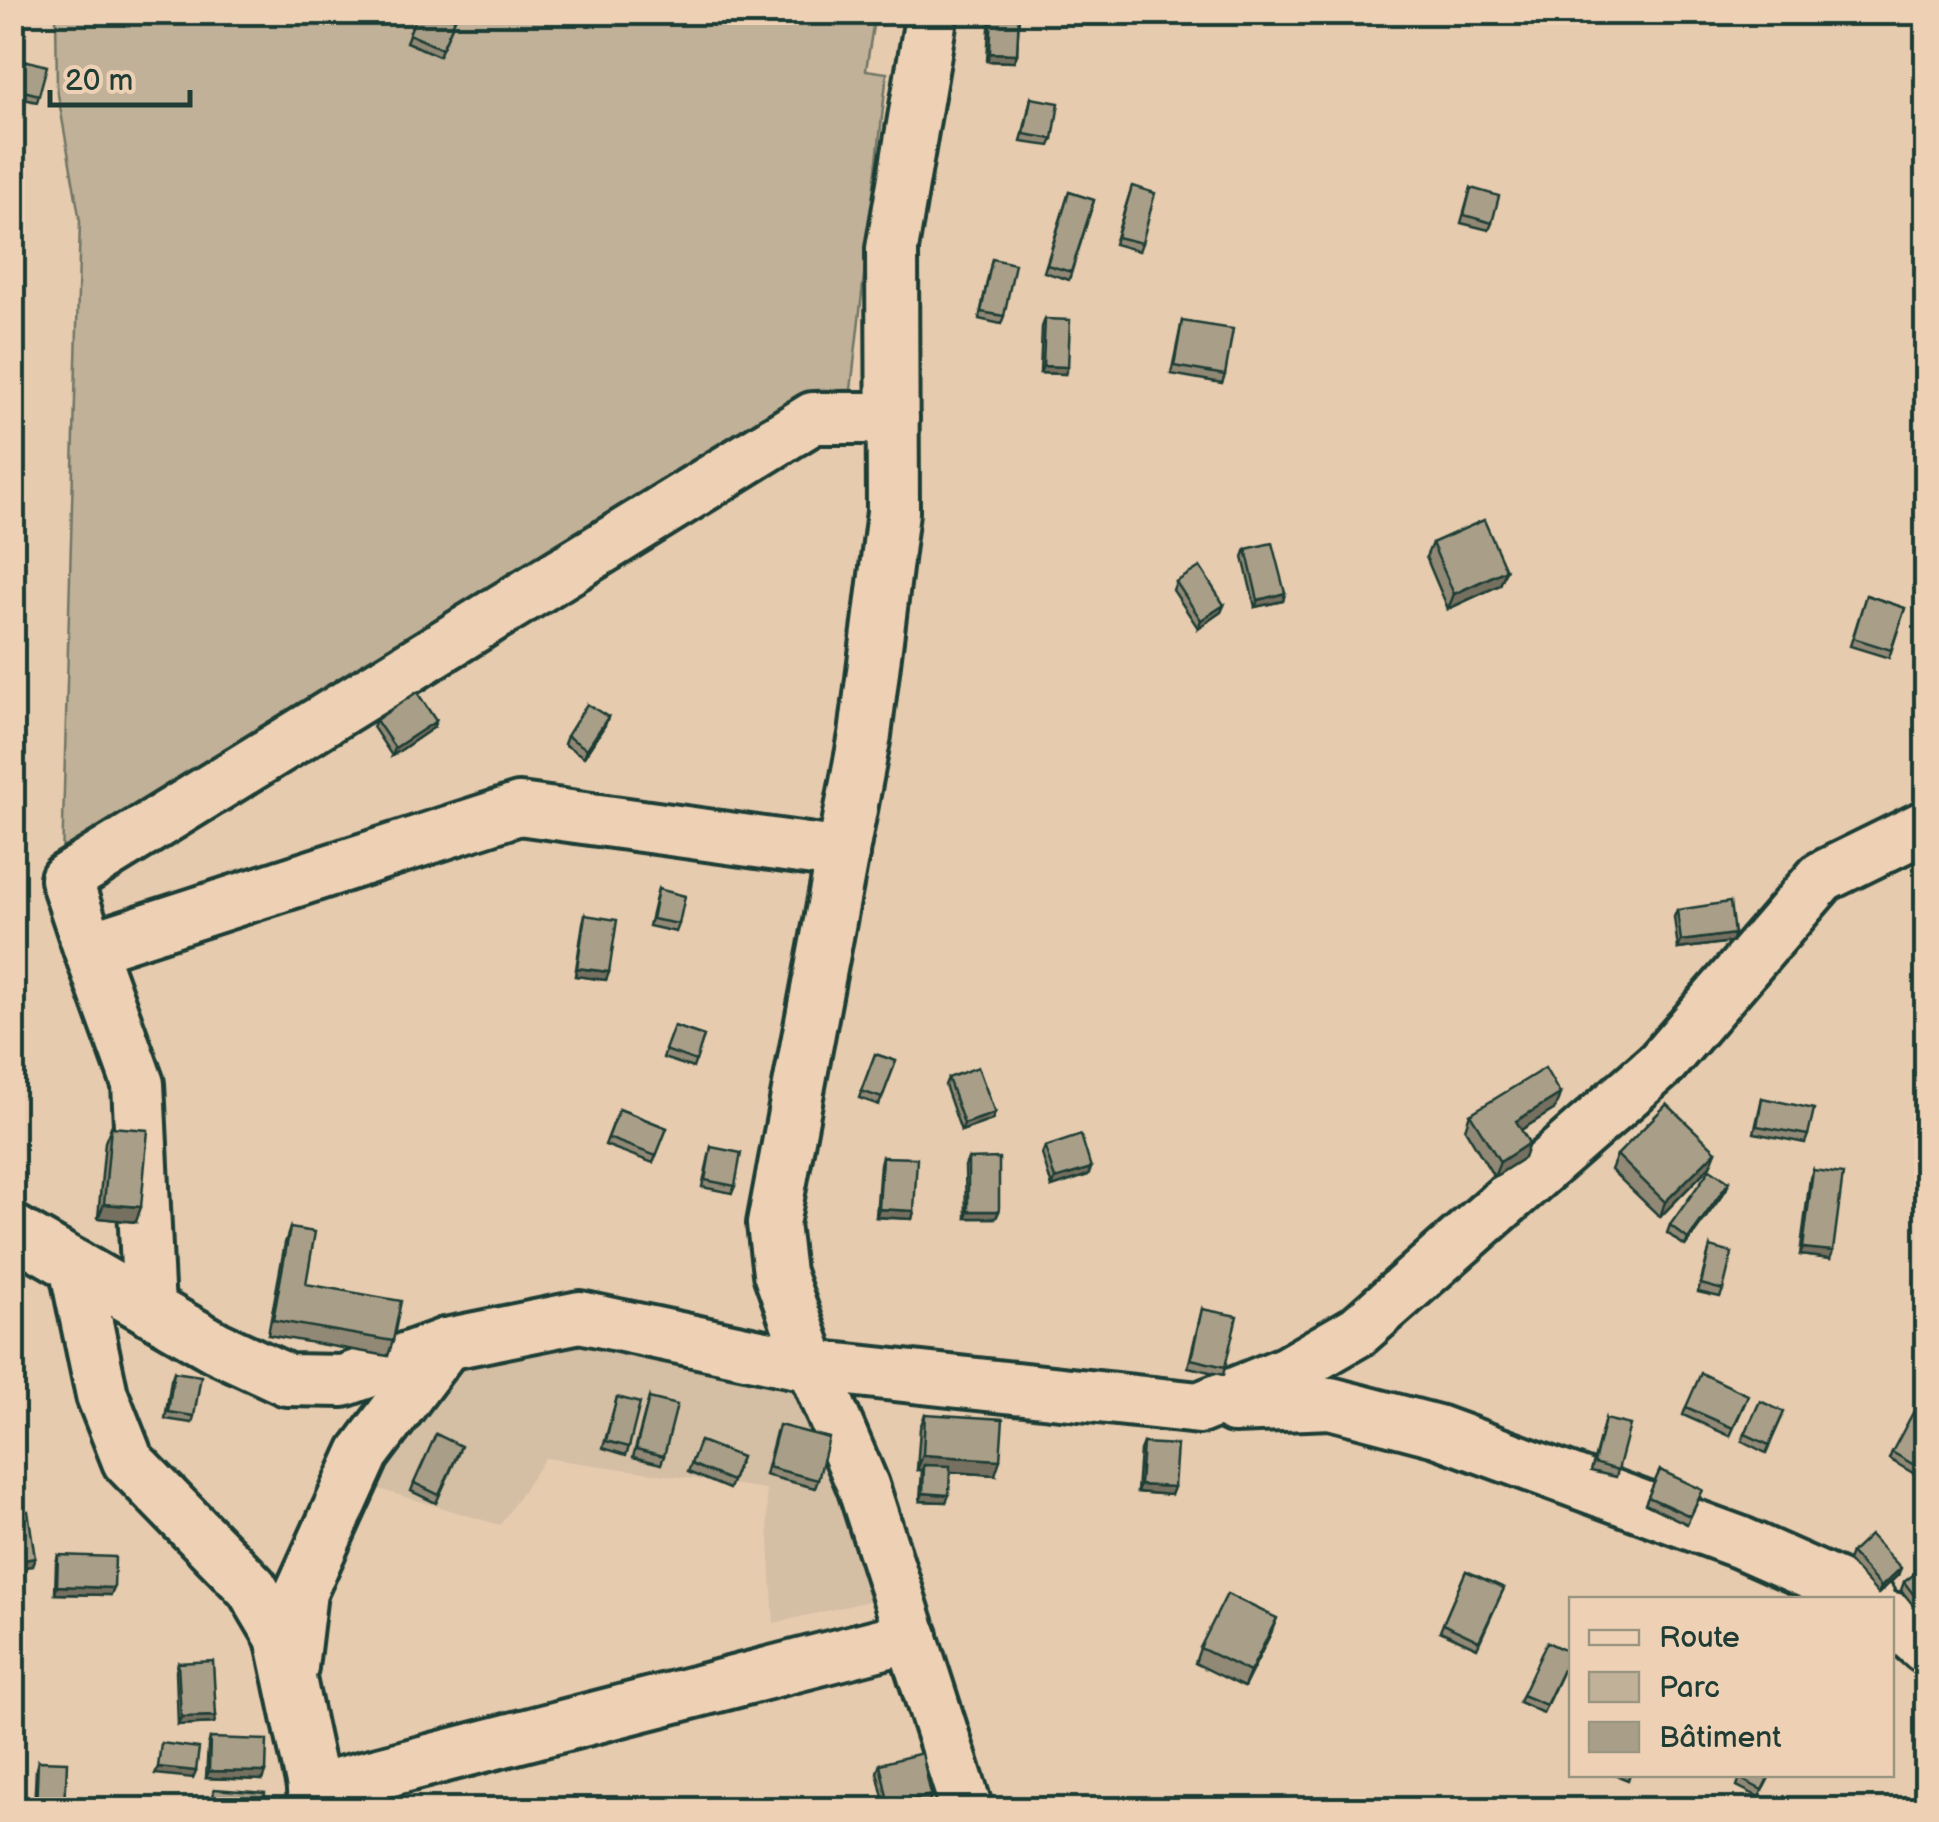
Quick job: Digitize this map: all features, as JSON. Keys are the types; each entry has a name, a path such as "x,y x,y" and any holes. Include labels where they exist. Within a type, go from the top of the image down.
{"street":[{"path":"932,12 892,249 894,512 866,735 773,1224 779,1273 812,1366 863,1486 967,1810"},
{"path":"149,1309 138,1084 66,879 813,418 893,418"},
{"path":"89,948 519,808 843,854"},
{"path":"1199,1408 1287,1372 1358,1331 1661,1064 1822,878 1926,826"},
{"path":"12,1230 216,1347 286,1380 343,1380 446,1344 580,1316 812,1366 1199,1408 1330,1403 1436,1431 1739,1542 1866,1597"},
{"path":"75,1266 102,1396 128,1461 252,1588 281,1637 315,1800 912,1636"},
{"path":"290,1679 301,1592 364,1454 446,1344"},
{"path":"1894,1602 1926,1604"},
{"path":"1894,1620 1926,1648"}],"shaded area":[{"path":"580,1317 812,1366 899,1594 774,1623 766,1489 545,1458 500,1525 352,1481 446,1344"}],"green space":[{"path":"56,13 875,13 866,70 887,73 851,390 815,390 62,861 80,221 57,89"}],"building":[{"path":"418,12 439,12 455,19 442,49 409,34"},
{"path":"992,12 1019,12 1017,54 990,53"},
{"path":"24,60 47,66 39,95 16,89"},
{"path":"1031,98 1059,103 1053,139 1024,134"},
{"path":"1132,186 1155,193 1142,243 1117,237"},
{"path":"1471,188 1499,196 1492,223 1464,215"},
{"path":"1069,192 1094,200 1071,272 1047,265"},
{"path":"992,259 1015,264 1004,316 981,312"},
{"path":"1045,319 1070,320 1068,367 1043,366"},
{"path":"1182,321 1233,329 1225,375 1174,366"},
{"path":"1484,520 1506,570 1454,594 1432,543"},
{"path":"1272,543 1285,593 1258,600 1246,549"},
{"path":"1200,567 1224,605 1201,620 1176,582"},
{"path":"1866,595 1905,608 1891,650 1853,638"},
{"path":"417,692 436,721 395,748 376,720"},
{"path":"587,704 608,717 587,749 567,736"},
{"path":"658,889 685,896 679,924 652,919"},
{"path":"1730,902 1734,934 1681,941 1677,910"},
{"path":"585,915 617,920 609,972 577,968"},
{"path":"674,1026 704,1036 696,1061 665,1050"},
{"path":"875,1054 896,1061 882,1098 861,1091"},
{"path":"978,1067 995,1113 964,1124 948,1078"},
{"path":"1545,1068 1560,1094 1516,1121 1529,1143 1500,1162 1470,1114"},
{"path":"1762,1098 1814,1109 1808,1135 1757,1126"},
{"path":"1667,1104 1716,1151 1665,1202 1617,1155"},
{"path":"619,1109 667,1128 656,1156 608,1138"},
{"path":"111,1127 148,1130 141,1207 104,1204"},
{"path":"1081,1135 1091,1168 1055,1179 1045,1147"},
{"path":"711,1147 741,1153 735,1186 705,1180"},
{"path":"882,1157 917,1158 914,1211 879,1209"},
{"path":"999,1158 999,1211 968,1211 968,1159"},
{"path":"1710,1169 1729,1182 1688,1239 1670,1225"},
{"path":"1813,1170 1843,1174 1833,1251 1803,1248"},
{"path":"290,1228 315,1232 306,1284 401,1301 393,1341 273,1320"},
{"path":"1710,1247 1732,1253 1723,1290 1701,1284"},
{"path":"1202,1309 1237,1316 1225,1367 1191,1359"},
{"path":"174,1372 201,1376 194,1416 168,1412"},
{"path":"1701,1373 1748,1395 1733,1428 1686,1407"},
{"path":"617,1397 640,1403 629,1447 606,1441"},
{"path":"649,1398 677,1405 664,1456 636,1449"},
{"path":"1760,1401 1784,1412 1769,1445 1745,1434"},
{"path":"1916,1407 1926,1413 1926,1447 1916,1466 1892,1452"},
{"path":"925,1414 1003,1419 1000,1460 923,1455"},
{"path":"1605,1419 1630,1425 1618,1470 1594,1463"},
{"path":"779,1425 829,1438 818,1480 768,1467"},
{"path":"436,1434 461,1446 439,1495 414,1483"},
{"path":"700,1441 741,1457 732,1481 691,1464"},
{"path":"1143,1443 1177,1445 1174,1487 1140,1485"},
{"path":"924,1465 950,1466 949,1495 923,1493"},
{"path":"1660,1470 1703,1490 1690,1516 1648,1497"},
{"path":"28,1511 35,1558 12,1562 12,1514"},
{"path":"1870,1535 1901,1568 1881,1587 1851,1553"},
{"path":"58,1555 115,1557 114,1588 57,1586"},
{"path":"1926,1565 1926,1598 1920,1603 1904,1582"},
{"path":"1466,1571 1504,1588 1479,1641 1443,1624"},
{"path":"1227,1594 1277,1618 1250,1672 1200,1648"},
{"path":"1547,1642 1569,1652 1546,1705 1522,1695"},
{"path":"213,1661 216,1716 181,1717 178,1663"},
{"path":"210,1738 267,1740 266,1772 209,1771"},
{"path":"161,1743 199,1748 196,1771 158,1767"},
{"path":"922,1753 931,1795 889,1806 880,1764"},
{"path":"38,1761 67,1762 65,1810 36,1810"},
{"path":"1740,1777 1768,1777 1762,1790"},
{"path":"214,1789 265,1793 264,1810 212,1810"}]}
